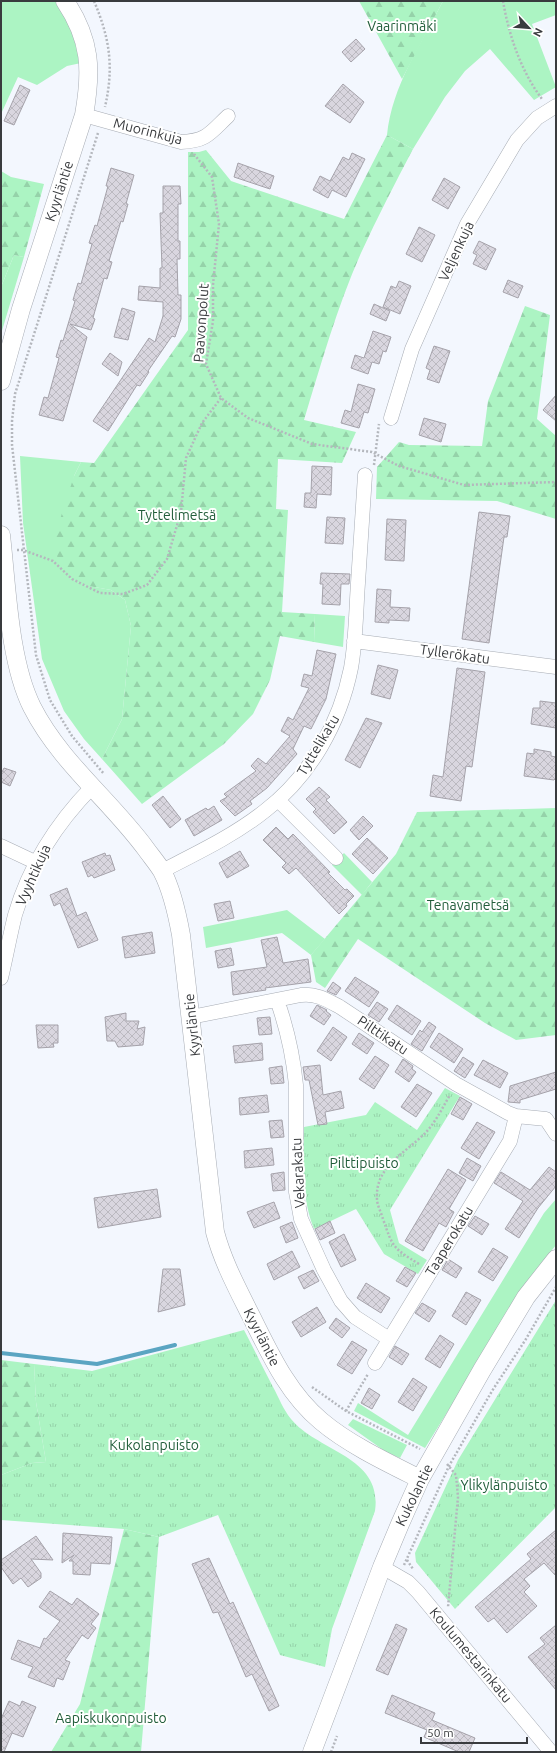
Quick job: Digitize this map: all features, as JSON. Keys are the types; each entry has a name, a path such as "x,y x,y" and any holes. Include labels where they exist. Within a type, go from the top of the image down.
{"street":[{"name":"Kyyrläntie","path":"1,381 21,309 84,115 89,63 81,32 65,1"},
{"name":"Veljenkuja","path":"391,418 412,349 467,224 517,140 550,104"},
{"name":"Muorinkuja","path":"84,115 181,142 198,141 206,137 228,116"},
{"name":"Tyttelikatu","path":"162,871 253,820 278,800 304,772 332,726 346,687 354,641 365,475"},
{"name":"Kyyrläntie","path":"1,535 15,653 26,694 32,708 52,740 99,782 162,871 171,892 181,935 215,1232 238,1291 279,1370 291,1389 307,1408 344,1437 420,1479"},
{"name":"Tyllerökatu","path":"354,641 556,667"},
{"name":"Vyyhtikuja","path":"1,978 15,915 35,862 59,824 99,782"},
{"path":"278,800 336,858"},
{"path":"1,846 35,862"},
{"name":"Pilttikatu","path":"191,1017 307,994 326,999 456,1084 516,1116 551,1116 556,1134"},
{"name":"Vekarakatu","path":"278,1000 289,1035 296,1085 296,1192 301,1218 324,1270 341,1302 355,1317 389,1339"},
{"name":"Taaperokatu","path":"375,1363 510,1141 516,1116"},
{"name":"Kukolantie","path":"312,1752 382,1567 420,1479 482,1370 526,1297 556,1259"},
{"name":"Koulumestarinkatu","path":"382,1567 399,1576 418,1592 551,1752"}],"path":[{"path":"94,1 103,23 110,54 111,78 102,120 15,394 12,421 12,445 36,655 50,700 99,782"},
{"path":"503,1 508,28 520,61 534,88 550,104"},
{"name":"Paavonpolut","path":"189,142 193,153 212,177 219,224 212,321 206,364 221,398 248,418 312,444 372,452 399,466 464,485 556,482"},
{"path":"23,550 53,561 72,579 100,593 123,594 147,585 167,559 181,512 186,458 202,423 221,398"},
{"path":"14,508 18,507"},
{"path":"431,1271 401,1253 394,1246 378,1204 377,1191 379,1181 386,1169 395,1158 429,1129 456,1084"},
{"path":"399,1576 449,1466 492,1391 526,1339 556,1287"},
{"path":"346,1411 375,1363"},
{"path":"310,1386 346,1411 433,1456 449,1466 456,1475 458,1497 447,1613"},
{"path":"331,1752 339,1730"}],"green space":[{"path":"1,1 56,1 72,30 81,63 67,66 37,85 18,77 1,114"},
{"name":"Vaarinmäki","path":"359,1 443,1 402,79"},
{"path":"443,1 556,1 556,15 532,24 556,87 534,100 490,49 465,71 445,97 413,149 387,135 390,117 401,82"},
{"name":"Tyttelimetsä","path":"387,135 413,149 373,227 352,273 330,336 304,420 356,432 342,463 278,459 276,509 288,510 282,612 315,614 314,642 280,636 270,680 253,714 224,744 142,804 102,759 122,719 131,626 125,600 111,590 83,585 69,578 58,561 54,538 74,476 81,462 94,463 188,330 188,152 199,152 206,150 231,181 344,219"},
{"path":"1,171 11,177 44,184 24,257 14,255 1,287"},
{"path":"14,255 24,257 1,334 1,287"},
{"path":"525,306 550,315 537,419 556,436 556,519 497,501 376,499 377,467 399,442 409,445 482,446 488,401"},
{"path":"20,456 81,462 74,476 69,578 84,585 111,590 125,600 131,626 122,719 102,759 84,739 64,711 42,659 23,523"},
{"path":"315,614 345,616 343,647 314,642"},
{"name":"Tenavametsä","path":"556,808 556,1035 516,1040 485,1023 358,939 325,988 316,982 311,955 396,854 417,812"},
{"path":"344,853 372,882 362,895 332,865"},
{"path":"287,910 325,939 311,955 282,933 206,948 203,927"},
{"name":"Pilttipuisto","path":"445,1088 460,1096 390,1210 399,1243 427,1260 418,1274 384,1254 356,1209 314,1229 305,1192 303,1166 304,1127 366,1115 375,1102 417,1130"},
{"path":"556,1199 556,1245 533,1274 425,1448 354,1411 358,1403 408,1435 544,1213"},
{"name":"Ylikylänpuisto","path":"556,1300 556,1507 455,1609 416,1562 415,1553 458,1460"},
{"name":"Kukolanpuisto","path":"244,1330 281,1403 291,1419 317,1440 359,1466 369,1478 375,1493 375,1511 332,1629 325,1667 280,1655 218,1515 159,1537 124,1529 1,1520 1,1475 32,1463 46,1462 36,1402 34,1364 92,1371"},
{"path":"1,1360 34,1364 36,1402 46,1462 32,1463 1,1475"},
{"path":"353,1419 407,1445 400,1458 386,1452 348,1425"},
{"name":"Aapiskukonpuisto","path":"124,1529 159,1537 141,1752 51,1752 80,1704"}],"building":[{"path":"356,39 365,49 351,62 342,52"},
{"path":"343,84 364,102 350,123 325,106"},
{"path":"20,85 30,90 14,125 4,121"},
{"path":"352,153 365,159 346,197 332,190 328,198 313,190 320,176 330,181 343,157 349,160"},
{"path":"238,163 274,176 270,189 234,177"},
{"path":"111,168 134,175 123,222 121,221 109,261 112,262 107,279 104,278 93,318 95,319 91,330 70,324 87,337 63,421 39,415 44,397 48,398 59,358 56,357 61,340 63,341 75,301 73,300 78,283 81,284 92,244 89,243 95,225 97,226 108,186 106,186"},
{"path":"444,178 460,187 448,209 432,200"},
{"path":"163,186 180,186 181,204 178,204 178,241 180,241 180,259 177,259 178,295 181,295 181,319 175,337 172,336 148,371 149,372 140,386 137,385 108,431 93,421 149,338 155,342 163,316 163,302 138,300 139,286 160,288 160,268 162,268 160,213 163,213"},
{"path":"419,227 435,235 422,262 406,254"},
{"path":"479,241 496,249 486,270 473,264 477,255 473,253"},
{"path":"508,280 523,286 518,298 503,292"},
{"path":"399,281 411,286 400,314 383,307 391,286 396,288"},
{"path":"374,304 390,311 386,321 370,314"},
{"path":"122,308 135,312 128,340 114,337"},
{"path":"373,331 391,337 386,352 383,351 379,364 372,362 368,374 351,368 355,355 364,358"},
{"path":"434,346 450,351 439,383 427,379 430,370 426,368"},
{"path":"110,353 122,362 118,376 102,364"},
{"path":"358,384 375,389 368,413 364,412 359,428 341,423 345,410 351,412"},
{"path":"556,395 556,421 543,410"},
{"path":"424,418 446,424 441,442 419,435"},
{"path":"312,466 332,467 331,495 317,494 316,508 304,507 305,493 311,493"},
{"path":"479,512 510,516 507,537 504,537 489,643 462,639"},
{"path":"327,517 345,518 343,544 325,543"},
{"path":"387,519 406,520 404,561 385,560"},
{"path":"321,573 350,574 349,584 341,584 340,605 322,604 323,584 320,584"},
{"path":"377,589 391,590 390,607 410,608 409,621 389,620 389,623 375,622"},
{"path":"317,650 336,654 326,699 311,729 304,726 293,749 297,754 267,788 250,801 252,804 235,816 220,801 227,797 224,794 256,771 251,766 258,758 266,764 290,736 281,731 288,717 293,720 309,688 301,686 304,674 312,676"},
{"path":"378,665 398,670 390,699 371,694"},
{"path":"457,668 485,672 472,767 466,766 461,801 430,796 433,775 443,777"},
{"path":"540,701 556,703 556,728 531,724 533,708 540,708"},
{"path":"366,718 382,723 360,768 345,760"},
{"path":"534,749 551,752 551,756 556,757 556,778 554,780 524,776 527,753 534,754"},
{"path":"4,768 16,772 10,786 1,782 1,774"},
{"path":"319,787 330,797 326,800 347,822 334,834 313,812 316,809 306,799"},
{"path":"163,796 181,819 170,828 152,805"},
{"path":"214,806 222,820 194,836 185,820 206,808 208,810"},
{"path":"363,816 373,826 359,840 350,830"},
{"path":"276,827 288,839 293,834 330,872 328,873 345,890 347,889 354,896 339,914 296,868 289,874 282,867 286,863 263,840"},
{"path":"367,838 388,858 373,874 352,854"},
{"path":"240,851 249,866 227,878 219,863"},
{"path":"105,853 106,856 110,855 115,870 94,878 92,875 88,877 82,862"},
{"path":"67,888 77,916 86,912 98,940 78,948 60,903 54,906 50,895"},
{"path":"230,901 234,918 218,921 214,904"},
{"path":"152,932 155,953 125,958 122,937"},
{"path":"277,937 283,963 308,959 311,982 265,988 266,990 233,995 231,972 267,967 261,940"},
{"path":"231,948 234,965 218,968 215,951"},
{"path":"355,977 379,992 369,1007 345,991"},
{"path":"333,982 341,988 336,995 327,991"},
{"path":"377,1002 388,1009 379,1022 368,1015"},
{"path":"317,1005 327,1010 326,1011 331,1015 324,1025 310,1016"},
{"path":"397,1005 421,1021 412,1035 388,1019"},
{"path":"126,1013 126,1021 139,1021 137,1029 145,1027 143,1045 118,1047 115,1041 107,1041 105,1017"},
{"path":"270,1017 272,1034 259,1035 257,1018"},
{"path":"429,1022 436,1027 422,1051 411,1044 420,1030 422,1032"},
{"path":"36,1025 58,1025 58,1043 53,1043 54,1047 38,1048"},
{"path":"333,1027 347,1037 331,1061 317,1051"},
{"path":"359,1033 374,1043 367,1054 352,1044"},
{"path":"439,1033 463,1049 454,1063 430,1047"},
{"path":"262,1043 263,1060 235,1063 233,1046"},
{"path":"375,1056 389,1065 374,1089 359,1079"},
{"path":"463,1057 474,1064 465,1078 454,1071"},
{"path":"403,1059 413,1066 412,1069 416,1072 409,1082 395,1072"},
{"path":"483,1060 508,1073 500,1088 474,1075"},
{"path":"320,1065 323,1095 341,1091 344,1108 325,1112 327,1124 318,1125 309,1080 305,1080 303,1067"},
{"path":"282,1066 284,1083 271,1084 269,1068"},
{"path":"556,1072 556,1089 520,1100 520,1103 508,1102 510,1086"},
{"path":"417,1084 432,1093 416,1117 401,1107"},
{"path":"267,1095 269,1112 240,1115 239,1098"},
{"path":"460,1097 472,1104 463,1120 451,1114"},
{"path":"282,1120 284,1137 271,1138 269,1121"},
{"path":"477,1122 495,1132 479,1159 461,1148"},
{"path":"272,1148 274,1165 245,1168 244,1151"},
{"path":"467,1158 481,1166 473,1181 459,1173"},
{"path":"549,1167 556,1172 556,1186 538,1208 519,1238 505,1229 523,1201 494,1183 501,1172 530,1190"},
{"path":"448,1169 466,1180 449,1209 454,1212 446,1227 439,1223 423,1251 405,1241"},
{"path":"284,1172 285,1190 273,1191 271,1174"},
{"path":"157,1189 161,1217 98,1228 94,1198"},
{"path":"274,1202 280,1218 254,1228 247,1212"},
{"path":"475,1216 489,1224 482,1235 468,1226"},
{"path":"330,1221 335,1233 320,1240 315,1229"},
{"path":"292,1222 298,1238 286,1243 280,1227"},
{"path":"344,1234 356,1260 341,1267 329,1242"},
{"path":"493,1248 508,1257 493,1281 478,1272"},
{"path":"292,1251 300,1267 274,1280 267,1264"},
{"path":"448,1259 462,1268 456,1278 442,1270"},
{"path":"405,1267 416,1273 407,1287 396,1281"},
{"path":"163,1269 180,1269 185,1305 158,1312"},
{"path":"313,1270 319,1281 304,1289 298,1277"},
{"path":"366,1283 390,1298 381,1313 357,1298"},
{"path":"466,1292 481,1300 466,1325 452,1316"},
{"path":"422,1303 436,1311 429,1322 415,1313"},
{"path":"317,1307 326,1322 301,1337 292,1322"},
{"path":"336,1318 350,1328 342,1338 329,1328"},
{"path":"440,1335 454,1344 440,1368 425,1359"},
{"path":"352,1341 367,1350 352,1374 337,1365"},
{"path":"395,1346 409,1354 402,1365 389,1357"},
{"path":"413,1378 427,1387 413,1411 398,1402"},
{"path":"369,1388 380,1395 372,1409 361,1403"},
{"path":"556,1530 556,1576 544,1563 524,1579 530,1586 524,1592 537,1606 507,1633 494,1618 488,1622 475,1607 531,1559 527,1554"},
{"path":"63,1533 112,1537 110,1564 91,1563 90,1575 73,1574 73,1561 69,1561 74,1555 62,1563"},
{"path":"36,1536 53,1560 31,1559 41,1573 41,1578 28,1587 21,1578 13,1584 1,1567 1,1560"},
{"path":"209,1558 230,1604 233,1602 279,1706 269,1711 252,1674 246,1677 218,1612 213,1613 192,1564"},
{"path":"50,1591 72,1605 77,1598 99,1614 91,1624 96,1628 88,1639 82,1635 65,1660 70,1662 63,1680 57,1678 54,1687 28,1677 33,1667 11,1659 18,1640 40,1648 44,1638 46,1639 60,1621 39,1607"},
{"path":"396,1624 407,1629 388,1675 376,1670"},
{"path":"556,1625 556,1690 528,1657 545,1644 540,1638"},
{"path":"392,1695 435,1713 432,1720 475,1738 469,1752 459,1752 424,1737 427,1730 385,1713"},
{"path":"9,1701 20,1706 22,1701 36,1707 23,1737 12,1733 4,1752 1,1752 1,1719"}],"waterway":[{"path":"1,1353 97,1364 175,1345"}]}
